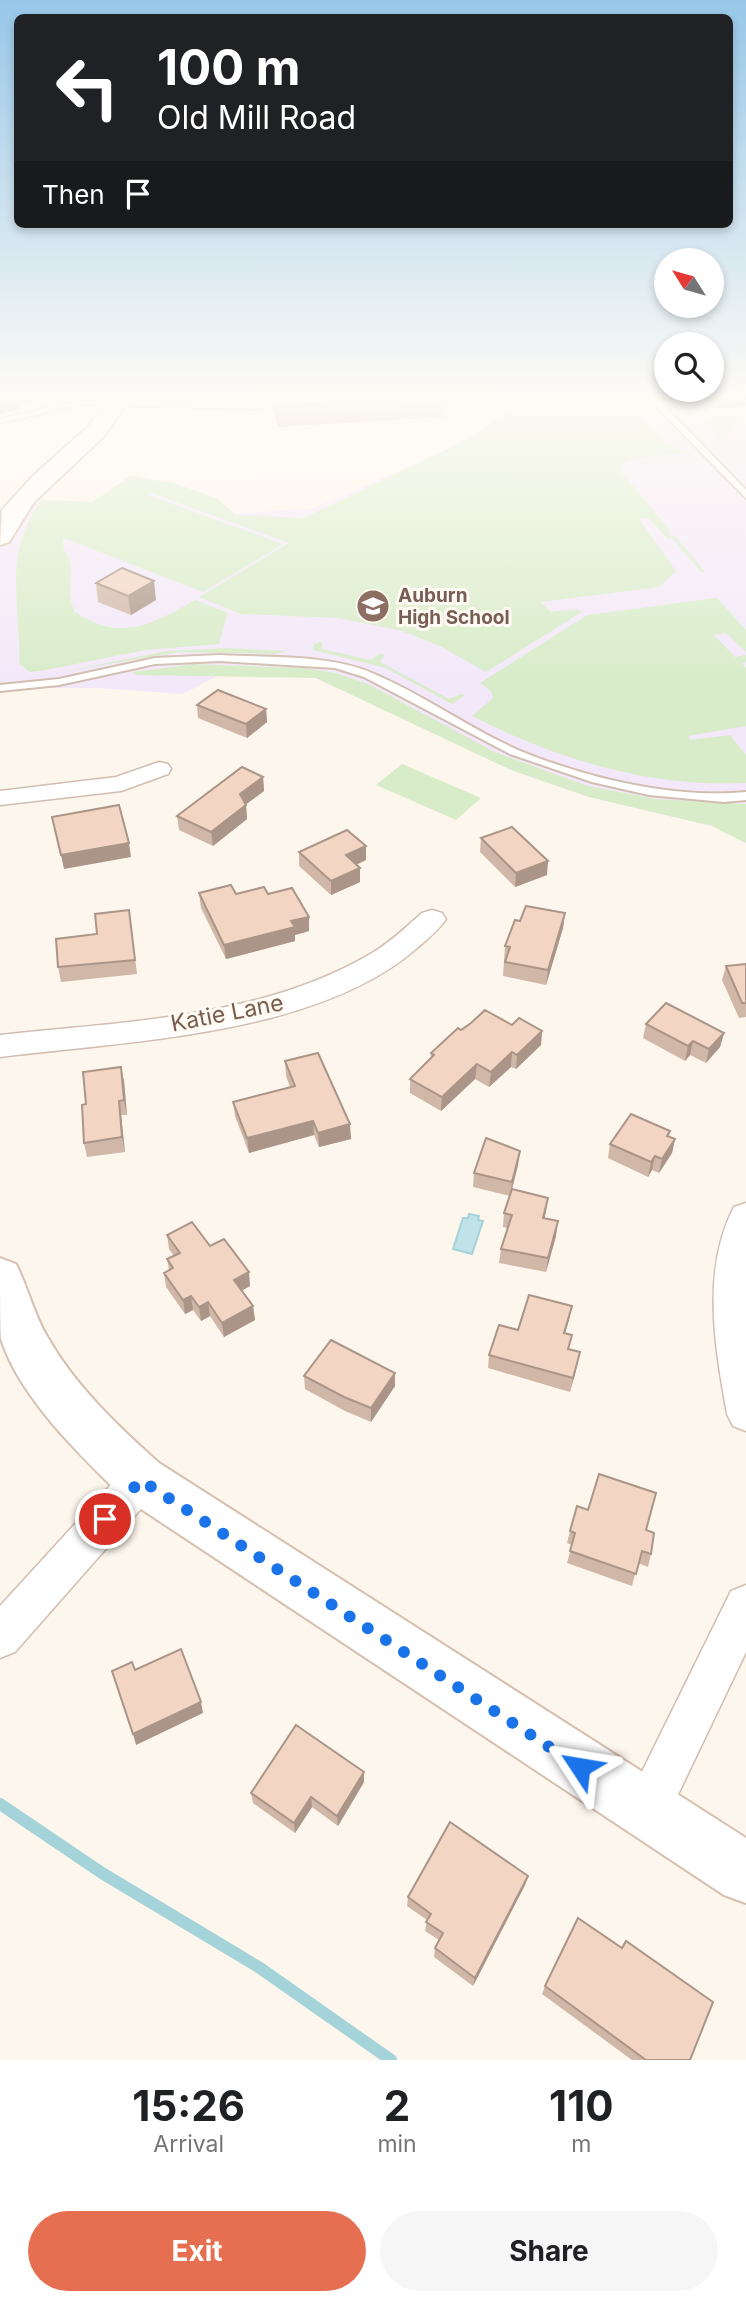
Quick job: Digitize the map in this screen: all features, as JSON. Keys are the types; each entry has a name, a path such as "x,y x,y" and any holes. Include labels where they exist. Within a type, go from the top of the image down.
{"main road":[{"path":"0,537 22,499 33,489"},
{"path":"0,1277 22,1334 55,1388 98,1440 141,1480 746,1873"}],"street":[{"path":"0,798 121,783 159,769"},
{"name":"Katie Lane","path":"0,1046 208,1020 264,1009 318,992 383,960 432,919"},
{"path":"746,1216 737,1246 730,1304 736,1367 746,1414"},
{"path":"0,1637 141,1480"},
{"path":"647,1810 746,1606"}],"lane":[{"path":"0,688 59,682 155,662 219,658 336,665 368,676 514,752 596,780 649,791 724,798 746,796"}],"shaded area":[{"name":"Auburn High School","path":"111,489 191,489 218,499 234,514 314,508 357,489 746,489 746,843 712,826 589,797 511,770 316,678 219,675 183,694 97,688 0,688 0,537 22,499 93,502"}],"green space":[{"path":"111,489 191,489 218,499 235,515 304,518 364,489 636,489 669,529 669,535 676,537 705,572 701,572 672,538 667,539 649,518 639,519 676,571 659,587 541,602 551,612 577,609 582,612 486,672 440,646 402,631 338,618 241,614 199,597 289,543 151,493 148,495 283,544 203,592 64,538 63,547 69,560 74,611 106,626 135,627 164,617 195,600 228,613 219,644 145,650 41,671 30,672 19,664 16,579 18,559 22,539 42,500 93,502"},
{"path":"717,598 746,630 746,652 726,633 714,635 735,657 746,655 746,662 742,663 746,668 746,726 688,736 690,740 730,735 746,755 746,783 674,781 604,768 537,745 472,716 493,698 491,691 480,683 587,615"},
{"path":"322,641 322,649 371,660 379,654 385,654 380,662 449,699 465,695 452,704 386,668 313,650 314,644"},
{"path":"226,648 287,651 275,654 179,652 62,672 167,651"},
{"path":"194,664 304,668 336,673 368,684 495,752 588,786 656,799 746,804 746,843 712,826 589,797 511,770 316,678 135,675 133,672"},
{"path":"402,764 481,798 456,820 376,785"}],"water":[{"path":"469,1214 479,1216 478,1220 483,1221 472,1254 453,1249 463,1218 468,1218"}],"building":[{"path":"122,568 154,581 128,596 96,583"},
{"path":"218,690 266,709 246,724 197,705"},
{"path":"242,767 263,777 240,794 246,805 211,832 177,816"},
{"path":"119,805 129,843 61,855 52,817"},
{"path":"512,827 548,861 516,873 481,838"},
{"path":"347,830 366,846 346,855 360,868 331,881 299,852"},
{"path":"231,885 236,894 264,887 268,894 292,888 309,917 291,921 295,927 224,945 199,893"},
{"path":"526,906 565,913 548,970 505,962 510,947 505,946 515,920 520,921"},
{"path":"129,910 135,960 58,967 56,939 97,934 95,914"},
{"path":"746,964 746,1003 742,1003 726,966"},
{"path":"666,1003 724,1033 709,1049 693,1041 688,1046 646,1024"},
{"path":"485,1010 512,1025 519,1018 542,1031 517,1055 512,1052 491,1072 477,1064 442,1097 410,1079 434,1055 431,1053 458,1028 461,1030"},
{"path":"318,1053 350,1124 318,1133 313,1121 247,1138 233,1102 295,1086 285,1061"},
{"path":"121,1067 124,1100 119,1101 122,1137 84,1143 82,1105 86,1104 83,1072"},
{"path":"631,1114 670,1131 667,1136 675,1139 662,1159 655,1156 651,1162 610,1144"},
{"path":"486,1138 520,1151 512,1182 474,1173"},
{"path":"512,1189 548,1198 543,1218 558,1221 548,1258 501,1249 512,1215 504,1213"},
{"path":"192,1222 210,1246 224,1239 249,1272 234,1280 253,1306 222,1323 208,1302 199,1307 191,1296 183,1300 164,1273 173,1268 167,1259 180,1253 167,1235"},
{"path":"529,1295 572,1306 564,1333 572,1335 568,1349 580,1352 573,1378 489,1355 499,1325 518,1330"},
{"path":"331,1340 395,1373 371,1408 304,1376"},
{"path":"599,1474 656,1493 646,1530 654,1533 651,1554 642,1551 636,1574 570,1551 575,1533 570,1531 577,1506 588,1510"},
{"path":"181,1649 201,1702 133,1734 112,1671 132,1662 135,1670"},
{"path":"296,1725 364,1772 337,1816 311,1797 294,1823 251,1793"},
{"path":"450,1822 528,1876 475,1978 435,1948 443,1933 426,1922 431,1914 408,1897"},
{"path":"578,1918 622,1948 626,1941 713,2002 690,2060 646,2060 545,1986"}],"waterway":[{"path":"0,1804 102,1873 260,1968 391,2060"}],"place":[{"name":"Auburn High School","path":"373,606"}],"route":[{"path":"105,1519 141,1480 580,1767"}]}
